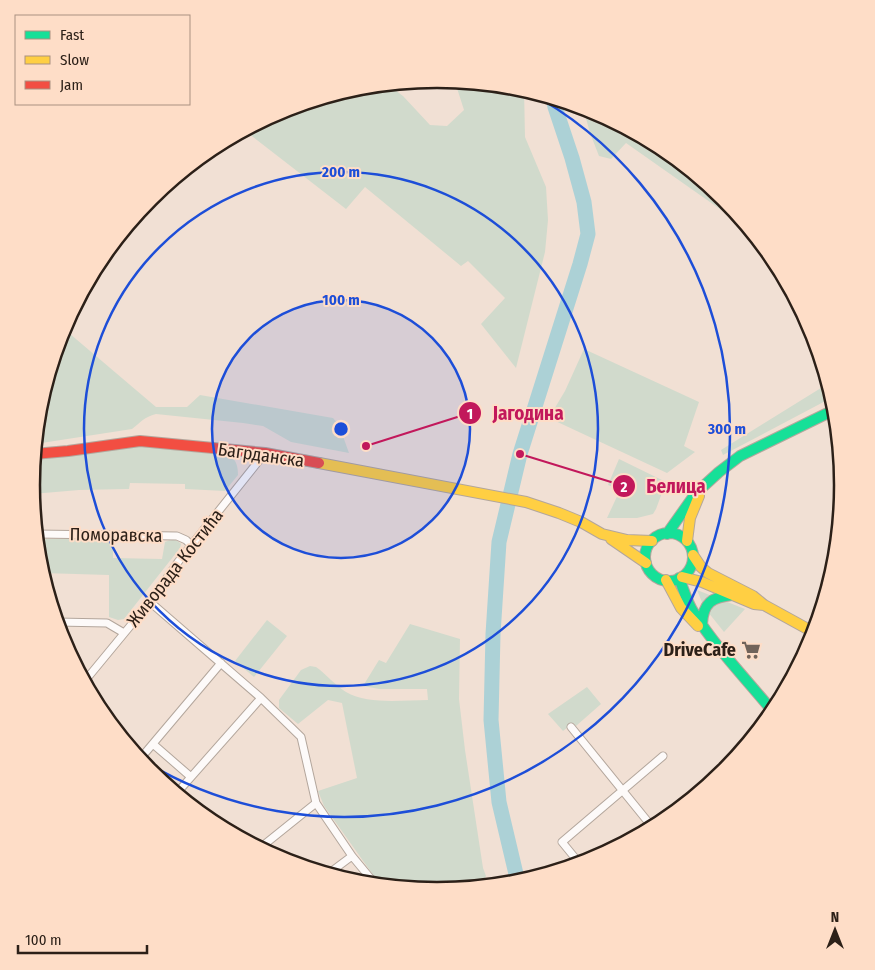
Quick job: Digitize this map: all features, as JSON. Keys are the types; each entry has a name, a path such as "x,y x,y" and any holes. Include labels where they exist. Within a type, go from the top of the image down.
{"main road":[{"path":"668,534 696,493 740,456 828,413"},
{"name":"Багрданска","path":"41,453 140,441 264,453 526,502 581,522 602,534"},
{"path":"687,541 689,520 702,488"},
{"path":"602,534 627,540 652,540"},
{"path":"602,534 646,563 654,575 659,578 666,580 681,578 702,582 754,604 764,605"},
{"path":"646,563 646,553 652,540 661,535 678,535 687,541 698,563 708,573 754,596 764,605 808,629"},
{"path":"681,578 690,569 693,555"},
{"path":"681,578 691,608 712,638 768,706"},
{"path":"666,580 681,608 695,624 712,638"},
{"path":"702,624 704,611 710,601 721,596 733,595"}],"street":[{"name":"Живорада Костића","path":"89,676 150,602 178,562 264,453"},
{"name":"Поморавска","path":"43,534 177,536 186,540 192,546"},
{"path":"150,602 261,698 301,737 316,803 352,856 369,876"},
{"path":"64,622 107,623 124,633"},
{"path":"145,753 221,663"},
{"path":"181,788 261,698"},
{"path":"571,727 649,822"},
{"path":"153,744 191,777"},
{"path":"575,858 562,842 663,756"},
{"path":"266,844 316,803"},
{"path":"335,869 352,856"}],"green space":[{"path":"457,88 524,97 525,137 546,187 548,220 545,252 516,368 481,324 505,298 468,261 461,266 365,187 346,209 250,135 285,118 310,109 360,95 386,91 395,90 403,96 430,125 447,126 464,110"},
{"path":"586,116 613,128 658,154 700,186 730,216 626,143 611,159 599,156"},
{"path":"70,334 156,407 187,407 200,395 333,418 339,425 349,453 291,442 263,426 243,423 156,414 146,418 132,429 42,443 54,382"},
{"path":"584,349 699,402 684,446 695,452 667,473 551,419"},
{"path":"822,387 826,401 723,455 721,450"},
{"path":"138,446 230,456 236,462 238,475 225,491 185,489 185,484 130,483 129,489 40,493 41,459"},
{"path":"619,459 666,482 653,514 637,518 607,518 620,490 608,485"},
{"path":"43,539 113,539 113,558 162,559 165,542 174,540 181,544 180,548 124,619 118,620 109,617 109,575 50,573"},
{"path":"697,590 745,609 724,632 704,607"},
{"path":"267,620 287,636 254,677 235,661"},
{"path":"410,624 460,639 459,699 483,868 486,876 484,880 463,882 412,882 375,877 324,806 318,791 357,778 342,703 328,700 298,724 279,708 279,700 301,670 310,666 316,667 346,692 365,699 386,701 428,700 427,689 379,689 363,686 379,660 386,663"},
{"path":"587,687 601,704 576,726 573,723 563,731 548,714"}],"waterway":[{"path":"516,875 499,802 491,720 493,634 499,542 520,454 588,234 584,202 555,106"}],"traffic: fast":[{"path":"667,534 696,493 740,456 828,413"},
{"path":"669,533 678,535 686,540 691,548 693,557 691,566 686,574 678,579 669,581 660,579 652,574 647,566 645,557 647,548 652,540 660,535 669,533"},
{"path":"679,578 689,605 703,626 722,652 768,706"},
{"path":"702,624 704,611 710,602 719,597 732,595"}],"traffic: slow":[{"path":"319,463 526,502 581,522 602,534 627,540 652,541"},
{"path":"687,541 690,518 699,496"},
{"path":"611,539 646,563"},
{"path":"693,555 701,567 708,573 753,596 764,605 808,629"},
{"path":"682,577 702,582 754,604 764,605"},
{"path":"666,580 681,608 698,626"}],"traffic: jam":[{"path":"41,453 140,441 265,453 319,463"}],"place":[{"name":"Јагодина","path":"366,446"},
{"name":"Белица","path":"520,454"},
{"name":"DriveCafe","path":"751,650"}]}
